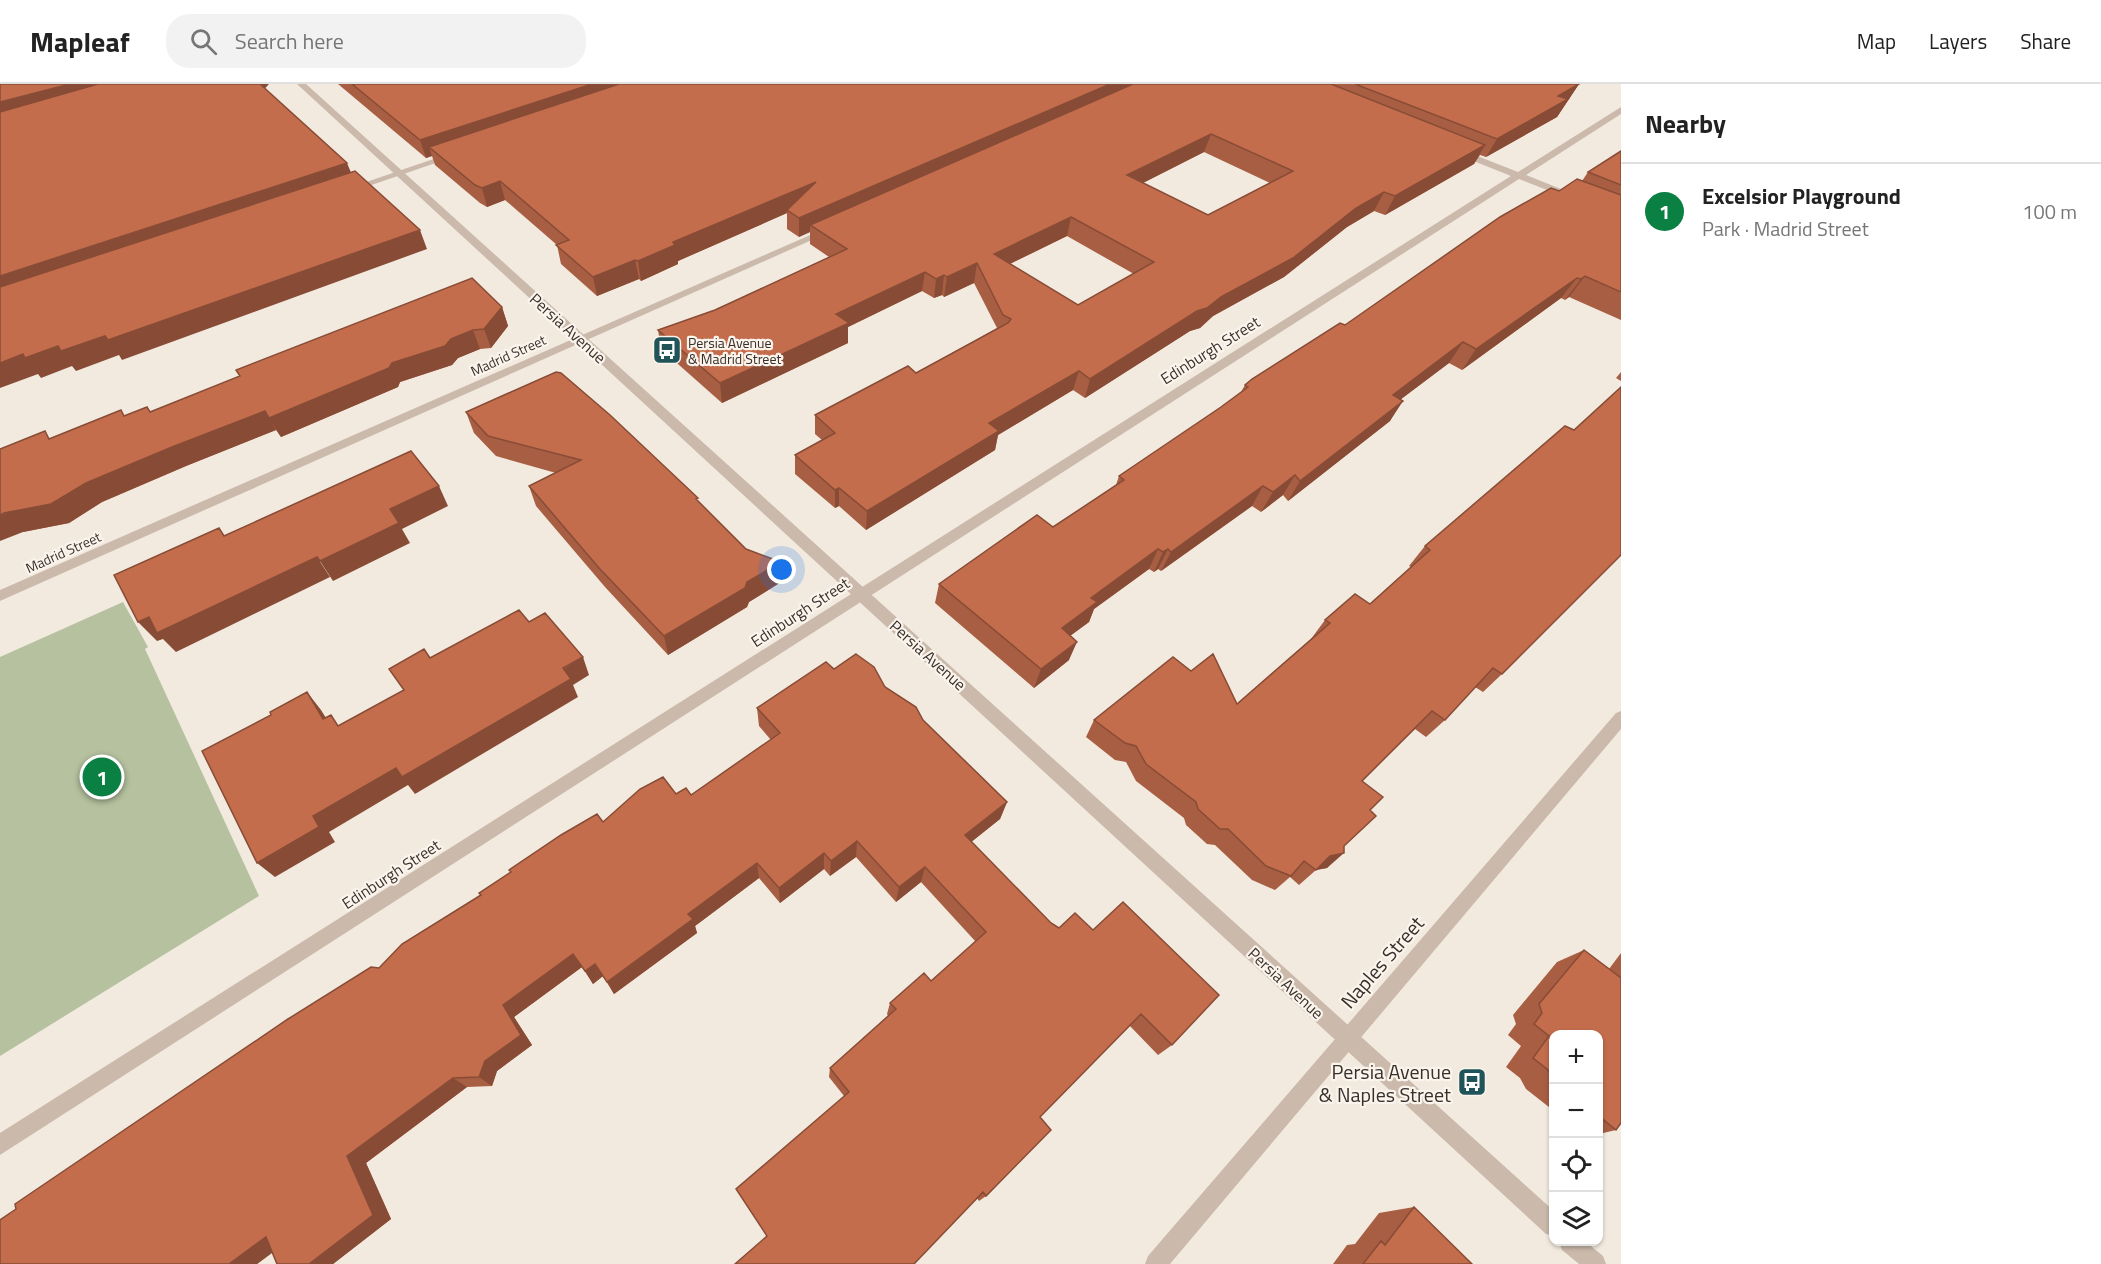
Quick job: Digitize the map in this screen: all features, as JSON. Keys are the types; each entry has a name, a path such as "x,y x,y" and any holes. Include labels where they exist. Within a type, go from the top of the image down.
{"street":[{"name":"Persia Avenue","path":"301,84 1549,1221"},
{"name":"Edinburgh Street","path":"0,1145 1621,110"},
{"path":"1453,149 1577,199"},
{"path":"335,195 458,154"},
{"name":"Madrid Street","path":"0,596 843,224"},
{"name":"Naples Street","path":"1156,1264 1621,718"},
{"path":"1575,1246 1595,1264"}],"green space":[{"path":"123,602 148,647 145,649 259,896 0,1056 0,657"}],"building":[{"path":"0,84 70,84 0,102"},
{"path":"98,84 260,84 347,163 0,276 0,112"},
{"path":"352,84 592,84 420,140"},
{"path":"619,84 1110,84 799,218 787,210 816,182 673,242 675,245 638,261 635,260 593,277 556,245 569,240 500,181 482,188 475,185 429,147"},
{"path":"1133,84 1331,84 1485,145 1395,196 1384,192 1356,208 1293,258 1221,297 1207,308 1197,311 1090,379 1079,371 989,423 999,431 867,511 839,488 835,490 795,455 835,433 815,415 908,366 916,373 1008,323 1011,319 1003,315 977,263 947,277 944,275 936,279 925,272 836,314 849,323 720,383 658,330 715,310 847,249 810,225","holes":["1211,134 1293,171 1208,215 1127,175","1071,217 1154,262 1078,305 994,254"]},
{"path":"1355,84 1579,84 1558,96 1568,99 1497,139"},
{"path":"1621,151 1621,185 1588,172"},
{"path":"355,171 420,230 108,340 105,336 61,351 58,346 25,358 23,354 0,363 0,287"},
{"path":"1577,179 1621,195 1621,292 1585,276 1581,279 1577,278 1476,349 1463,342 1393,395 1403,401 1300,481 1295,475 1273,492 1263,486 1171,552 1168,549 1163,552 1158,549 1091,598 1097,602 1062,628 1077,642 1041,669 939,584 1037,515 1053,527 1124,480 1119,476 1221,407 1248,387 1245,385 1252,379 1340,323 1345,325 1500,217 1551,188 1559,191"},
{"path":"472,278 502,307 484,329 473,330 451,339 445,346 392,363 389,368 269,418 265,411 172,447 86,483 51,504 0,515 0,449 45,431 49,439 121,410 124,416 147,407 150,412 240,376 236,370"},
{"path":"556,372 561,373 610,415 698,498 696,499 746,549 781,562 747,582 745,588 664,636 599,568 529,486 581,460 488,436 466,412"},
{"path":"1621,387 1621,555 1502,674 1493,668 1445,720 1432,711 1362,781 1383,797 1370,810 1376,816 1344,846 1344,853 1330,856 1316,870 1304,861 1291,876 1266,866 1228,829 1220,829 1198,809 1196,802 1146,764 1136,746 1125,743 1094,720 1173,657 1191,671 1213,654 1237,704 1330,623 1325,620 1355,594 1370,604 1430,550 1425,546 1565,426 1574,430"},
{"path":"411,451 439,486 390,509 399,523 320,561 317,557 157,633 149,617 138,622 114,575 219,528 224,536"},
{"path":"519,610 529,622 545,613 583,657 563,668 571,679 402,777 396,768 313,816 319,827 257,863 202,751 271,715 270,712 307,692 323,719 331,715 338,726 404,690 389,669 424,649 430,658"},
{"path":"856,654 874,667 885,687 916,707 923,720 1007,802 965,835 1051,923 1059,928 1075,913 1093,930 1123,902 1219,995 1172,1045 1141,1014 1040,1117 1051,1130 986,1196 983,1192 914,1264 735,1264 767,1236 736,1189 849,1092 830,1068 896,1009 890,1003 924,973 931,981 986,932 925,867 899,887 857,841 831,861 824,853 779,888 757,863 688,914 693,919 607,982 595,964 585,971 573,954 503,1005 521,1035 485,1061 479,1077 453,1078 347,1156 373,1215 309,1264 277,1264 266,1237 229,1264 0,1264 0,1220 16,1209 15,1204 288,1019 371,967 379,968 402,944 481,895 479,893 511,872 509,870 561,835 597,814 603,822 640,789 663,777 676,794 686,788 691,795 780,733 757,708 826,662 834,669"},
{"path":"1584,950 1621,978 1621,1123 1616,1130 1603,1119 1603,1030 1549,1030 1549,1036 1534,1024 1542,1013 1539,1004"},
{"path":"1549,1036 1549,1072 1533,1058"},
{"path":"1414,1207 1472,1264 1363,1264 1381,1241 1385,1245"}],"place":[{"name":"Persia Avenue & Madrid Street","path":"667,350"},
{"name":"Excelsior Playground","path":"102,777"},
{"name":"Persia Avenue & Naples Street","path":"1472,1082"}]}
